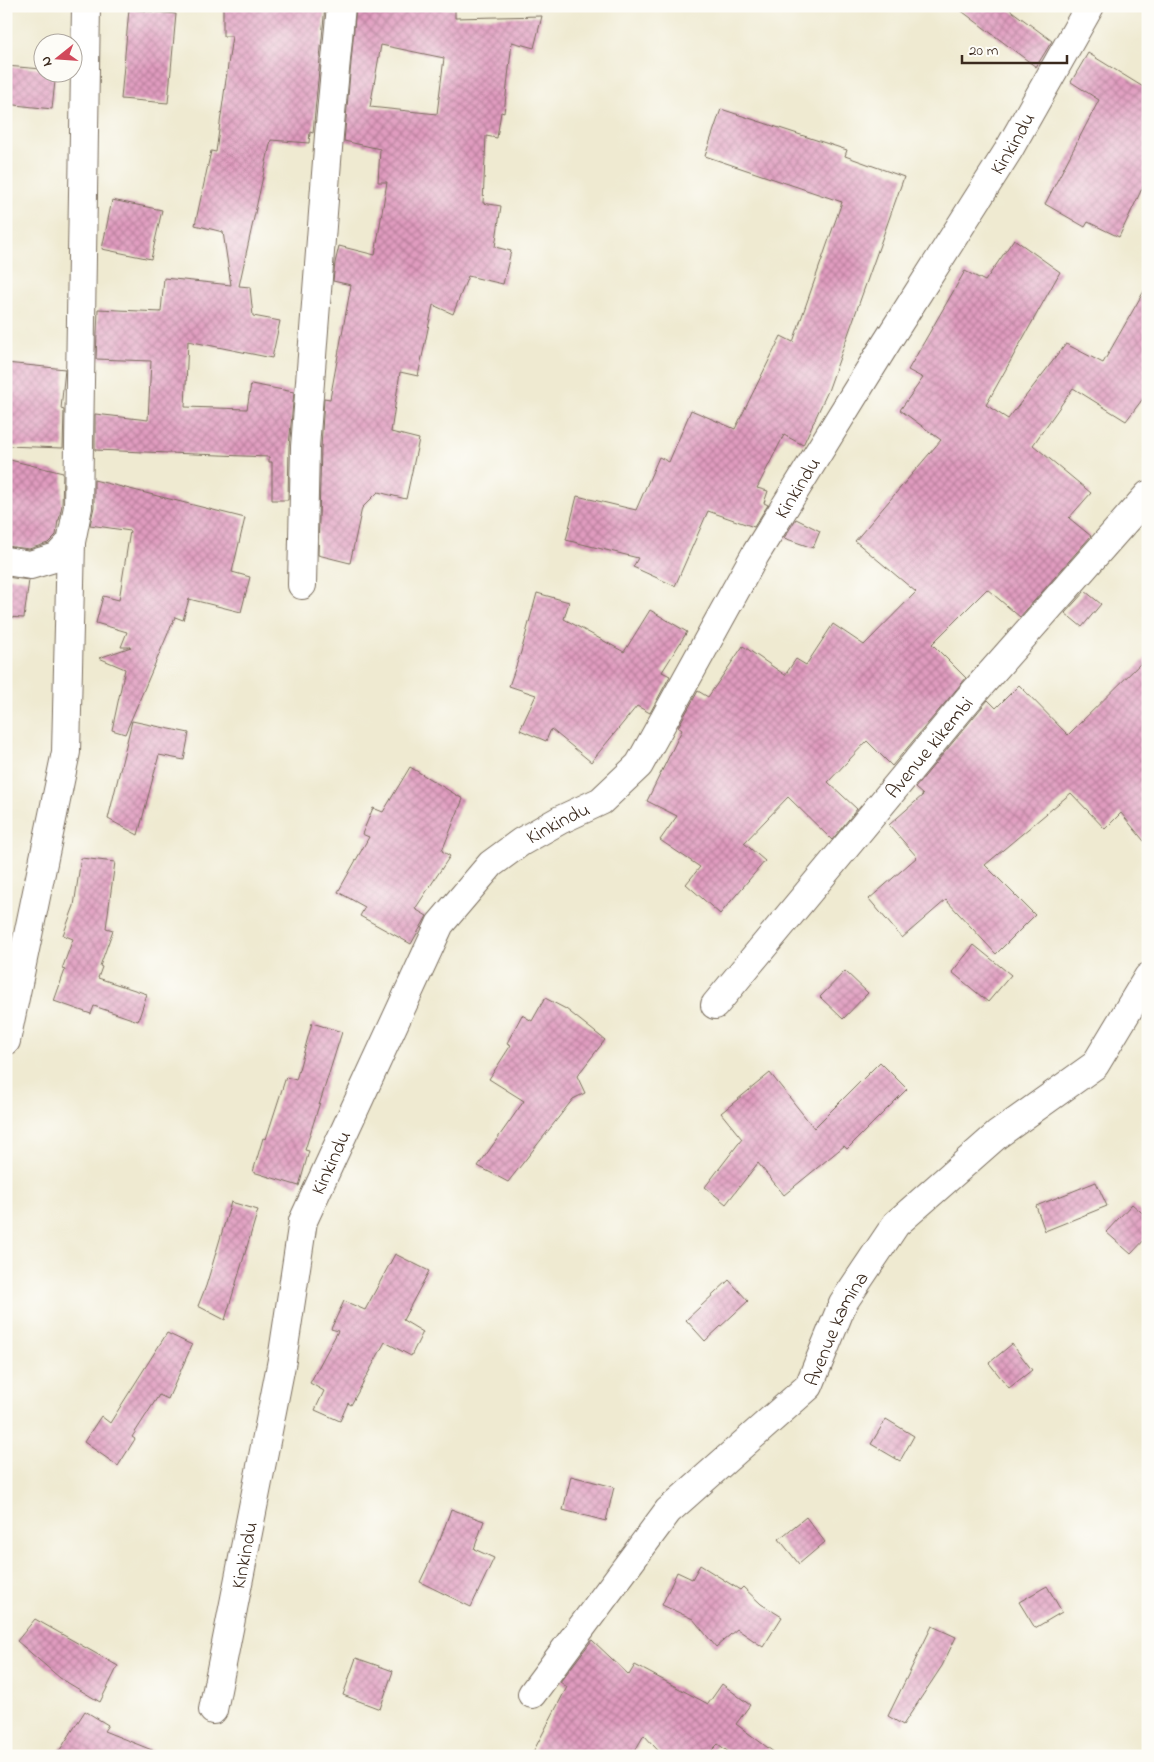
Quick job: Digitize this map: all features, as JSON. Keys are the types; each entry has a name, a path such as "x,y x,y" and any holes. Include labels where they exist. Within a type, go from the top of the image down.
{"street":[{"path":"6,1041 66,752 72,542 78,507 86,6"},
{"path":"302,586 304,447 341,6"},
{"name":"Kinkindu","path":"212,1710 282,1360 303,1221 440,924 491,864 521,842 560,820 601,802 639,764 755,555 1008,150 1090,6"},
{"name":"Avenue kikembi","path":"715,1005 970,696 1148,494"},
{"path":"6,560 30,565 56,557 72,542"},
{"name":"Avenue kamina","path":"532,1694 668,1511 809,1386 842,1303 896,1224 997,1135 1095,1065 1148,977"}],"building":[{"path":"223,6 325,6 313,133 310,132 309,143 271,140 239,286 250,287 253,316 280,321 272,358 188,341 185,407 247,409 251,384 294,392 289,446 288,500 272,500 272,462 269,462 269,457 95,450 95,414 148,420 151,361 96,359 98,309 161,312 164,278 231,285 223,232 195,225 211,151 216,152 232,36 223,36"},
{"path":"356,6 417,6 455,9 455,18 542,16 534,48 512,42 504,113 501,112 497,138 486,136 483,203 501,206 495,247 511,251 503,284 468,276 453,314 433,305 418,376 400,372 391,432 419,439 406,499 378,492 362,508 350,563 318,555 324,398 330,399 351,285 333,281 339,246 375,255 387,182 378,182 380,149 344,141","holes":["381,45 444,58 437,114 370,107"]},
{"path":"955,6 1005,6 1052,41 1036,67"},
{"path":"129,9 176,14 168,103 121,99"},
{"path":"1088,53 1148,90 1148,176 1119,237 1088,222 1085,227 1045,204 1099,100 1071,82"},
{"path":"6,66 32,68 32,82 55,82 52,109 6,104"},
{"path":"721,109 847,150 845,156 904,177 828,391 803,445 784,435 757,488 768,491 764,503 768,505 754,527 708,511 675,586 633,567 638,558 566,540 577,496 636,510 659,457 669,462 691,410 735,429 781,336 793,342 842,202 705,156"},
{"path":"112,200 162,210 151,259 102,249"},
{"path":"1014,239 1060,272 986,405 1008,419 1066,344 1103,363 1148,284 1148,392 1126,421 1073,388 1033,445 1091,493 1069,518 1091,536 1020,617 987,589 932,644 966,678 892,766 867,741 828,782 857,809 832,840 788,797 744,843 765,861 720,914 686,884 700,867 660,840 677,816 647,801 682,730 678,727 698,691 708,697 743,646 785,675 796,659 806,665 833,624 864,645 916,592 855,541 941,440 900,410 923,378 908,370 965,271 985,281"},
{"path":"6,363 65,369 61,409 64,410 63,448 6,446"},
{"path":"6,459 63,473 62,505 56,535 48,543 29,549 6,546"},
{"path":"94,480 245,518 232,572 250,577 241,612 189,599 183,620 175,617 125,734 112,730 125,669 99,658 131,647 121,647 127,632 96,623 103,596 119,600 130,531 90,525 94,507"},
{"path":"796,519 820,531 813,548 784,538"},
{"path":"6,577 29,580 24,618 6,617"},
{"path":"1085,591 1101,604 1082,627 1065,613"},
{"path":"537,593 569,602 564,619 624,652 650,610 687,632 662,672 670,676 650,713 637,706 591,762 551,729 546,741 520,730 536,695 509,686 521,652"},
{"path":"1148,656 1148,846 1121,813 1105,829 1071,793 985,865 1035,915 996,954 946,900 902,938 869,899 917,857 889,825 923,795 915,788 988,700 996,708 1019,685 1068,735"},
{"path":"132,721 189,733 184,760 159,755 138,835 108,819"},
{"path":"410,767 463,799 442,851 450,856 415,909 427,916 411,944 360,916 365,907 338,892 369,837 362,834 373,808 383,812"},
{"path":"81,858 115,862 106,928 113,930 100,966 102,967 98,978 147,994 138,1021 94,1006 91,1014 54,1001 65,970 62,969 73,939 63,935 74,906"},
{"path":"974,945 1011,975 988,1002 952,972"},
{"path":"845,971 868,993 843,1019 820,997"},
{"path":"545,998 566,1009 605,1040 577,1076 585,1093 573,1099 508,1182 478,1166 524,1101 489,1079 511,1045 507,1043 522,1015 532,1021"},
{"path":"312,1023 342,1032 305,1150 309,1151 299,1186 253,1172 263,1138 266,1139 286,1077 296,1080"},
{"path":"880,1062 907,1089 847,1149 844,1146 784,1195 758,1163 726,1204 705,1187 742,1139 721,1113 770,1073 814,1128"},
{"path":"1096,1182 1107,1206 1045,1231 1036,1206"},
{"path":"231,1202 258,1210 225,1320 198,1306 206,1286"},
{"path":"1132,1204 1148,1218 1148,1236 1131,1254 1106,1232"},
{"path":"395,1254 429,1271 403,1320 423,1332 411,1356 385,1342 351,1405 348,1403 340,1421 315,1410 324,1391 310,1383 338,1331 331,1329 344,1301 365,1310"},
{"path":"729,1280 748,1301 705,1341 686,1320"},
{"path":"167,1333 192,1345 168,1399 159,1395 132,1437 135,1439 118,1466 84,1442 101,1416 110,1423"},
{"path":"1012,1344 1032,1370 1009,1388 989,1363"},
{"path":"886,1419 914,1436 900,1461 871,1444"},
{"path":"571,1476 614,1487 606,1521 563,1510"},
{"path":"451,1509 484,1521 474,1549 494,1558 471,1607 420,1582 440,1540"},
{"path":"806,1517 825,1542 799,1564 779,1539"},
{"path":"700,1565 740,1590 743,1587 761,1604 782,1617 763,1647 737,1629 716,1647 693,1619 662,1605 677,1572 692,1579"},
{"path":"1047,1586 1062,1612 1035,1628 1019,1602"},
{"path":"35,1619 118,1666 100,1702 60,1678 17,1641"},
{"path":"932,1626 956,1637 942,1666 903,1725 888,1716"},
{"path":"592,1640 629,1675 635,1665 708,1704 722,1684 750,1705 736,1724 779,1756 734,1756 718,1744 706,1756 663,1756 644,1735 632,1756 531,1756 567,1687 560,1682"},
{"path":"356,1658 393,1671 380,1709 343,1695"},
{"path":"85,1711 108,1725 104,1731 162,1754 161,1756 56,1756"}]}
